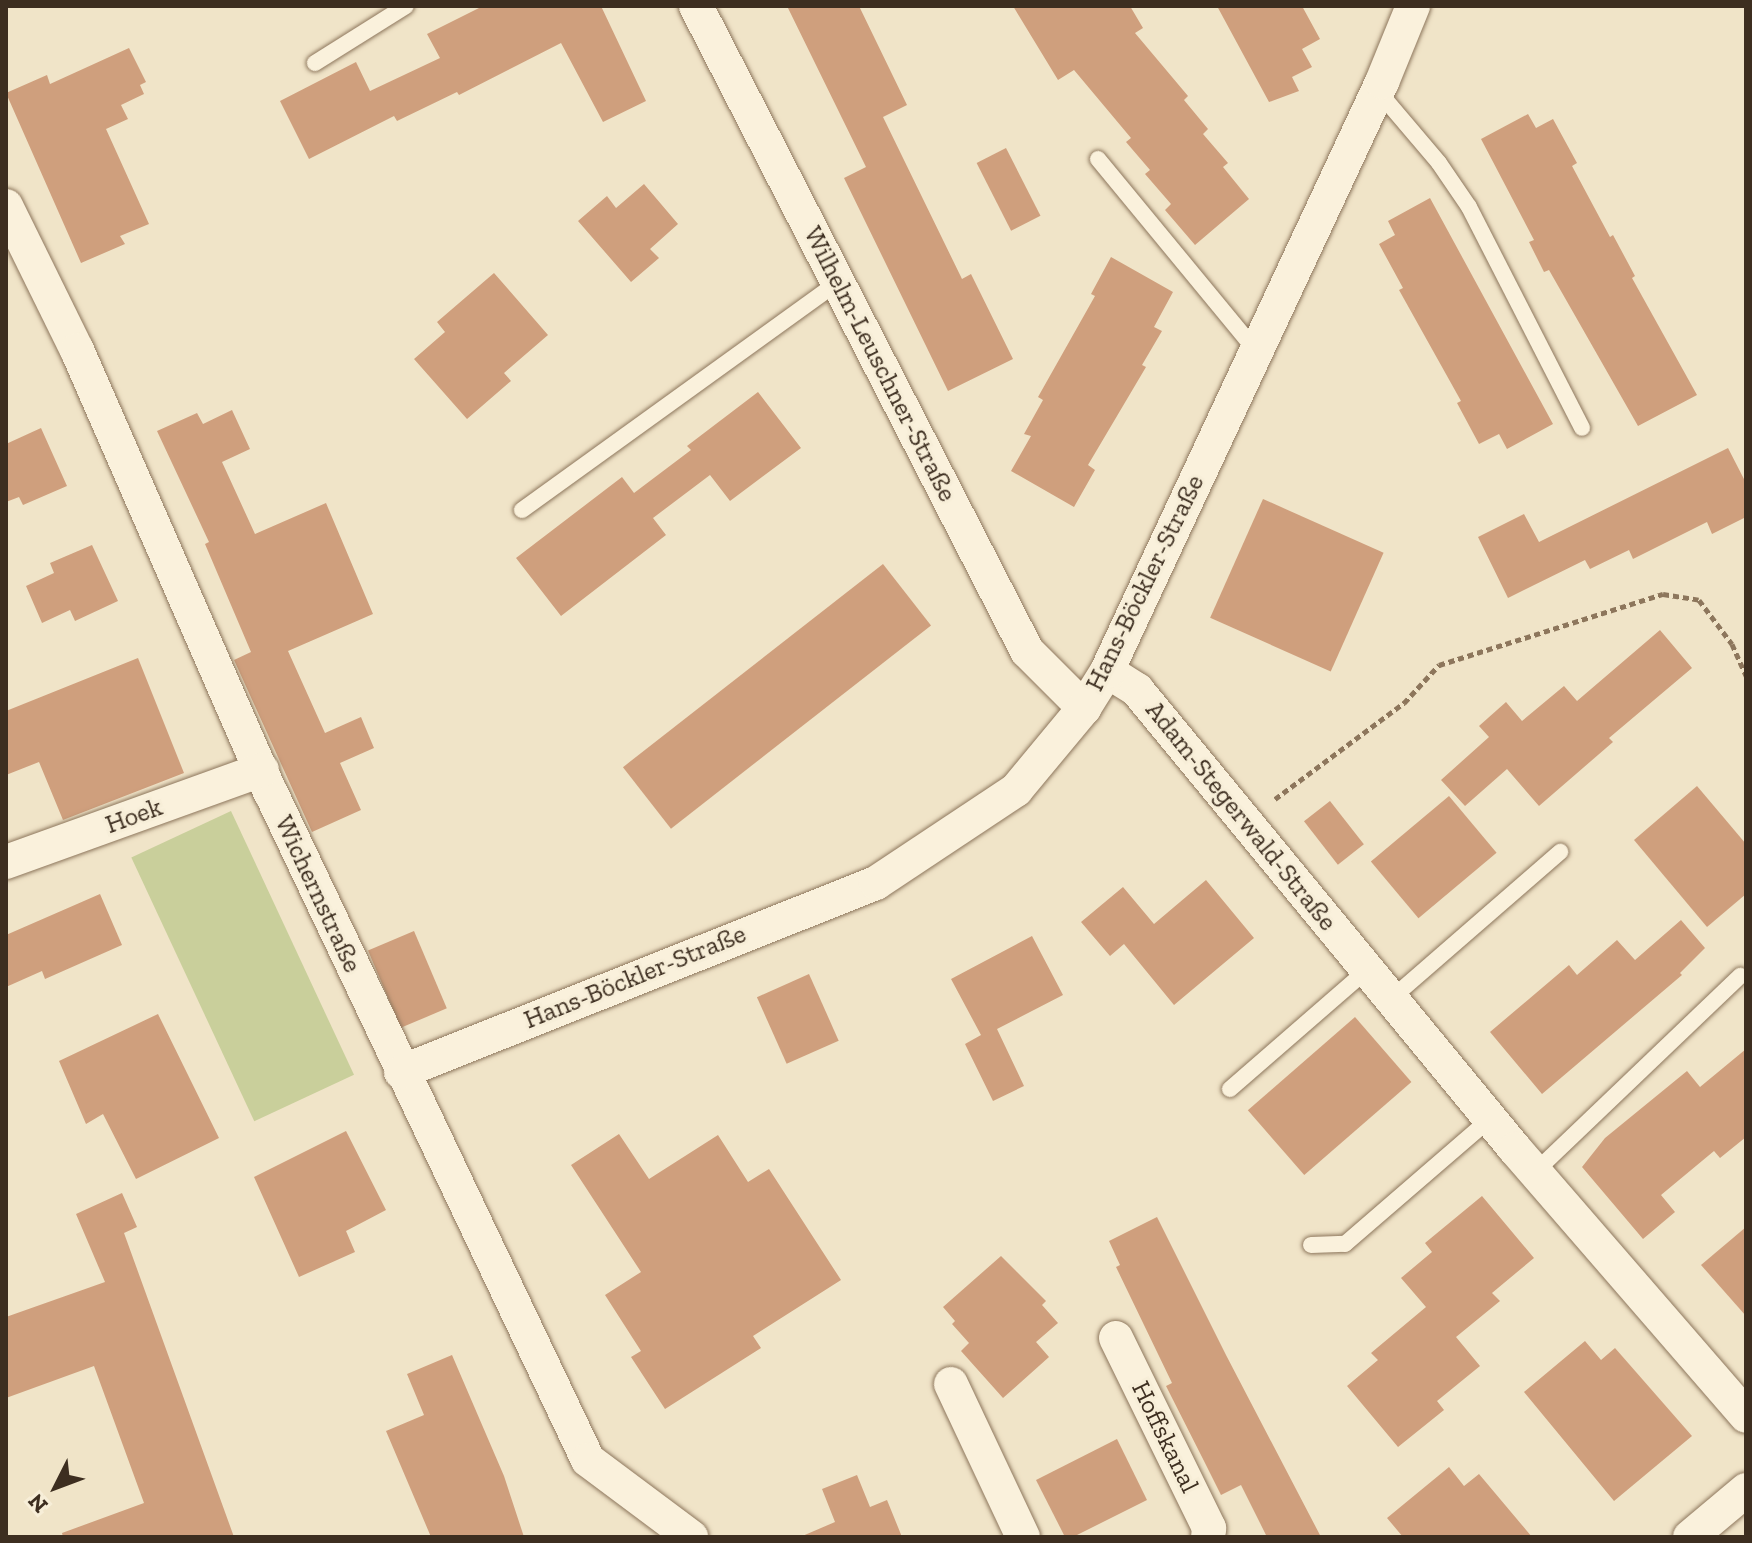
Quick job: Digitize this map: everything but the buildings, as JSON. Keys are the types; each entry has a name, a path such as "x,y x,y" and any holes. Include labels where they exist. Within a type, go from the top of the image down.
{"street":[{"name":"Wilhelm-Leuschner-Straße","path":"696,6 1027,651 1084,708"},
{"name":"Hans-Böckler-Straße","path":"401,1072 876,883 1016,790 1084,708 1107,671 1378,91 1413,6"},
{"name":"Wichernstraße","path":"6,206 77,350 262,770 401,1072 588,1460 691,1537"},
{"name":"Adam-Stegerwald-Straße","path":"1107,671 1137,690 1535,1172 1746,1416"},
{"name":"Hoek","path":"6,862 262,770"},
{"name":"Hoffskanal","path":"1116,1338 1209,1528 1208,1537"},
{"path":"951,1384 1023,1537"},
{"path":"1690,1537 1746,1490"}],"lane":[{"path":"315,63 406,6"},
{"path":"1378,91 1439,163 1469,207 1582,428"},
{"path":"1098,159 1256,351"},
{"path":"522,510 838,282"},
{"path":"1392,998 1560,852"},
{"path":"1230,1089 1368,969"},
{"path":"1535,1172 1740,976"},
{"path":"1311,1245 1345,1244 1491,1118"}],"path":[{"path":"1246,821 1404,703 1439,665 1663,594 1699,600 1732,644 1746,676"}],"green space":[{"path":"231,811 354,1075 254,1121 131,857"}]}
